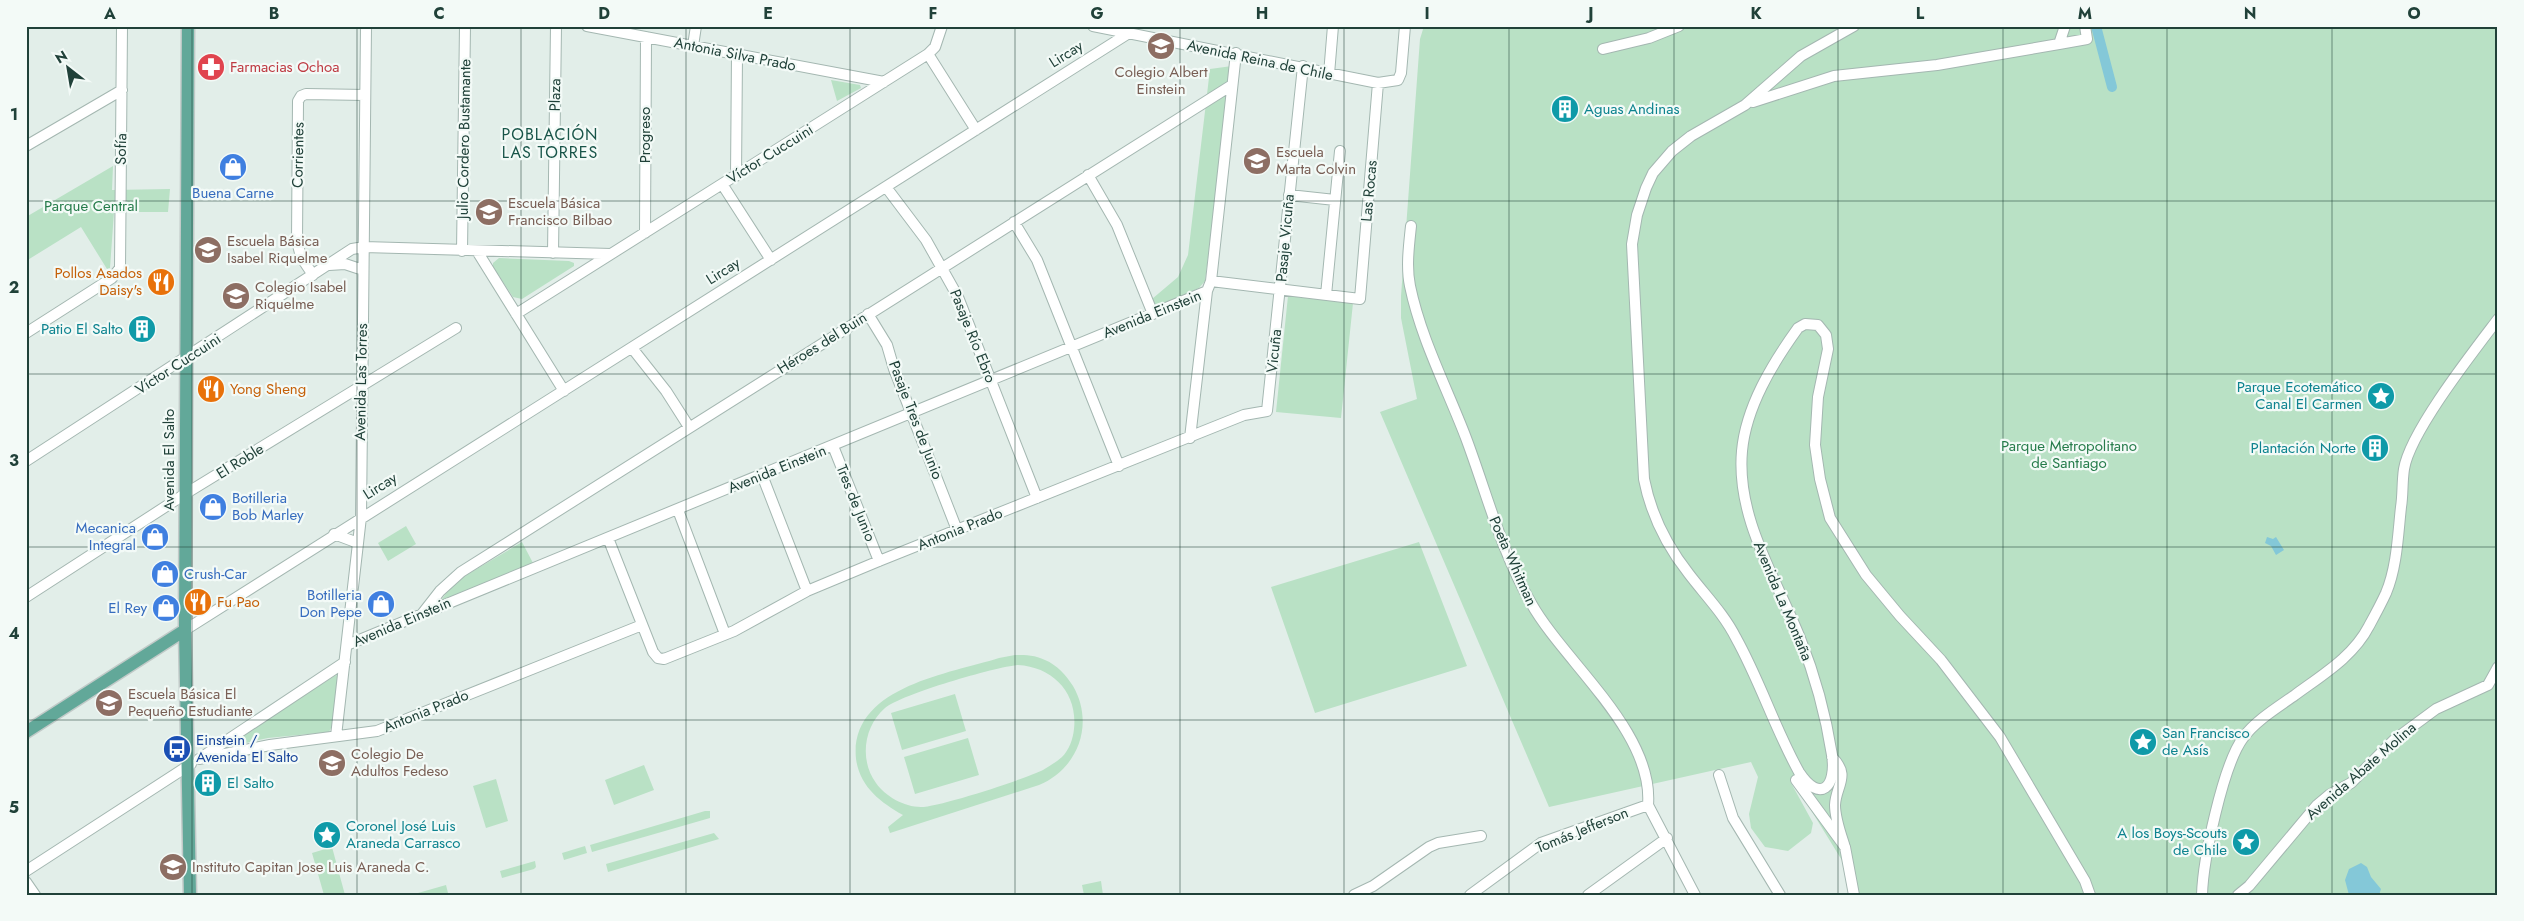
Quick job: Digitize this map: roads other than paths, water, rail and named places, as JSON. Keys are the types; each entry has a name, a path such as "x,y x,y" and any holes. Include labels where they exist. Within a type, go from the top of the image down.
{"main road":[{"name":"Avenida El Salto","path":"188,26 185,630 190,895"},
{"name":"Lircay","path":"26,732 185,630"}],"street":[{"name":"Sofía","path":"26,333 118,272 120,264 122,26"},
{"name":"Avenida Las Torres","path":"336,736 361,517 366,26"},
{"name":"Julio Cordero Bustamante","path":"462,251 465,26"},
{"name":"Plaza","path":"553,253 556,26"},
{"name":"Antonia Silva Prado","path":"587,26 884,82"},
{"path":"692,46 696,26"},
{"path":"942,26 935,47 928,54 976,130"},
{"name":"Avenida Reina de Chile","path":"1093,26 1303,66 1329,74 1378,83 1398,80 1401,73 1405,26"},
{"path":"1329,74 1333,26"},
{"path":"1603,49 1649,38 1679,26"},
{"name":"Avenida La Montaña","path":"1854,26 1801,56 1745,105 1691,136 1672,151 1653,173 1637,215 1632,244 1644,479 1652,512 1670,549 1720,611 1736,637 1786,746 1803,778 1816,788 1824,788 1829,785 1833,778 1832,757 1809,659 1748,514 1742,480 1743,440 1752,408 1798,328 1812,323 1823,330 1828,341 1827,358 1816,411 1815,445 1820,479 1830,518 1866,575 1900,616 1941,660 2000,738 2085,881 2090,895"},
{"path":"2059,44 2065,26"},
{"path":"1745,105 1834,76 1937,65 2087,39 2085,26"},
{"name":"Lircay","path":"185,630 1129,33"},
{"name":"Progreso","path":"645,233 646,37"},
{"name":"Avenida Einstein","path":"1190,438 1207,291 1211,281 1236,53"},
{"name":"Víctor Cuccuini","path":"516,314 928,54"},
{"path":"736,176 737,55"},
{"name":"Pasaje Vicuña","path":"1280,290 1303,66"},
{"name":"Las Rocas","path":"1326,295 1360,299 1378,83"},
{"name":"Héroes del Buin","path":"422,614 440,591 461,572 1232,85"},
{"path":"26,146 122,90"},
{"name":"Corrientes","path":"313,276 301,258 297,242 298,101 301,96 306,94 365,95"},
{"path":"1211,281 1326,295 1340,151"},
{"path":"1088,175 1114,219 1153,314"},
{"path":"722,184 771,260"},
{"name":"Pasaje Río Ebro","path":"886,187 918,228 958,296 1037,498"},
{"path":"1289,195 1335,200"},
{"path":"1014,222 1037,260 1070,348 1119,466"},
{"name":"Poeta Whitman","path":"1411,226 1409,284 1415,306 1425,338 1470,448 1502,541 1531,604 1624,727 1644,772 1649,794 1648,805 1667,838 1694,895"},
{"name":"Víctor Cuccuini","path":"26,461 186,359 347,252 364,247 611,254"},
{"path":"477,251 564,390"},
{"path":"328,266 345,264 363,270"},
{"name":"Vicuña","path":"1268,411 1280,290"},
{"name":"Avenida Einstein","path":"347,646 1207,291"},
{"name":"Pasaje Tres de Junio","path":"868,314 889,349 957,530"},
{"path":"2202,895 2209,846 2229,765 2236,749 2252,729 2348,654 2368,629 2387,592 2392,572 2402,506 2404,469 2409,454 2425,423 2498,319"},
{"name":"El Roble","path":"26,597 185,494 456,328"},
{"path":"632,348 666,391 689,428"},
{"name":"Antonia Prado","path":"199,759 253,748 377,731 642,625 653,652 658,658 667,658 726,634 807,592 879,561 1244,415 1268,411"},
{"name":"Tres de Junio","path":"833,446 879,561"},
{"path":"762,475 807,592"},
{"path":"678,510 726,634"},
{"path":"334,534 358,543"},
{"path":"608,538 642,625"},
{"name":"Avenida Einstein","path":"26,871 345,662"},
{"name":"Avenida Abate Molina","path":"2238,895 2249,886 2323,800 2351,783 2394,740 2436,709 2488,685 2498,667"},
{"path":"1832,757 1841,768 1842,782 1835,804 1838,826 1854,895"},
{"path":"1719,775 1733,818 1780,895"},
{"path":"1796,780 1842,845"},
{"name":"Tomás Jefferson","path":"1470,895 1541,844 1648,805"},
{"path":"1354,895 1373,886 1429,847 1438,843 1481,836"},
{"path":"1588,895 1667,838"},
{"path":"26,882 35,895"}],"water":[{"path":"2267,537 2273,539 2276,537 2284,550 2276,555 2271,546 2265,543"},
{"path":"2361,863 2367,867 2371,877 2381,889 2379,895 2349,895 2345,880 2349,869"}],"waterway":[{"path":"2096,26 2112,87"}],"place":[{"name":"Colegio Albert Einstein","path":"1161,46"},
{"name":"Farmacias Ochoa","path":"211,67"},
{"name":"Aguas Andinas","path":"1565,109"},
{"name":"Escuela Marta Colvin","path":"1257,161"},
{"name":"Buena Carne","path":"233,167"},
{"name":"Escuela Básica Francisco Bilbao","path":"489,212"},
{"name":"Escuela Básica Isabel Riquelme","path":"208,250"},
{"name":"Pollos Asados Daisy's","path":"161,282"},
{"name":"Colegio Isabel Riquelme","path":"236,296"},
{"name":"Patio El Salto","path":"142,329"},
{"name":"Yong Sheng","path":"211,389"},
{"name":"Parque Ecotemático Canal El Carmen","path":"2381,396"},
{"name":"Plantación Norte","path":"2375,448"},
{"name":"Botilleria Bob Marley","path":"213,507"},
{"name":"Mecanica Integral","path":"155,537"},
{"name":"Crush-Car","path":"165,574"},
{"name":"Fu Pao","path":"198,602"},
{"name":"Botilleria Don Pepe","path":"381,604"},
{"name":"El Rey","path":"166,608"},
{"name":"Escuela Básica El Pequeño Estudiante","path":"109,703"},
{"name":"San Francisco de Asís","path":"2143,742"},
{"name":"Einstein / Avenida El Salto","path":"177,749"},
{"name":"Colegio De Adultos Fedeso","path":"332,763"},
{"name":"El Salto","path":"208,783"},
{"name":"Coronel José Luis Araneda Carrasco","path":"327,835"},
{"name":"A los Boys-Scouts de Chile","path":"2246,842"},
{"name":"Instituto Capitan Jose Luis Araneda C.","path":"173,867"}],"district":[{"name":"POBLACIÓN LAS TORRES","path":"550,143"}],"park label":[{"name":"Parque Central","path":"91,206"},
{"name":"Parque Metropolitano de Santiago","path":"2069,454"}]}
